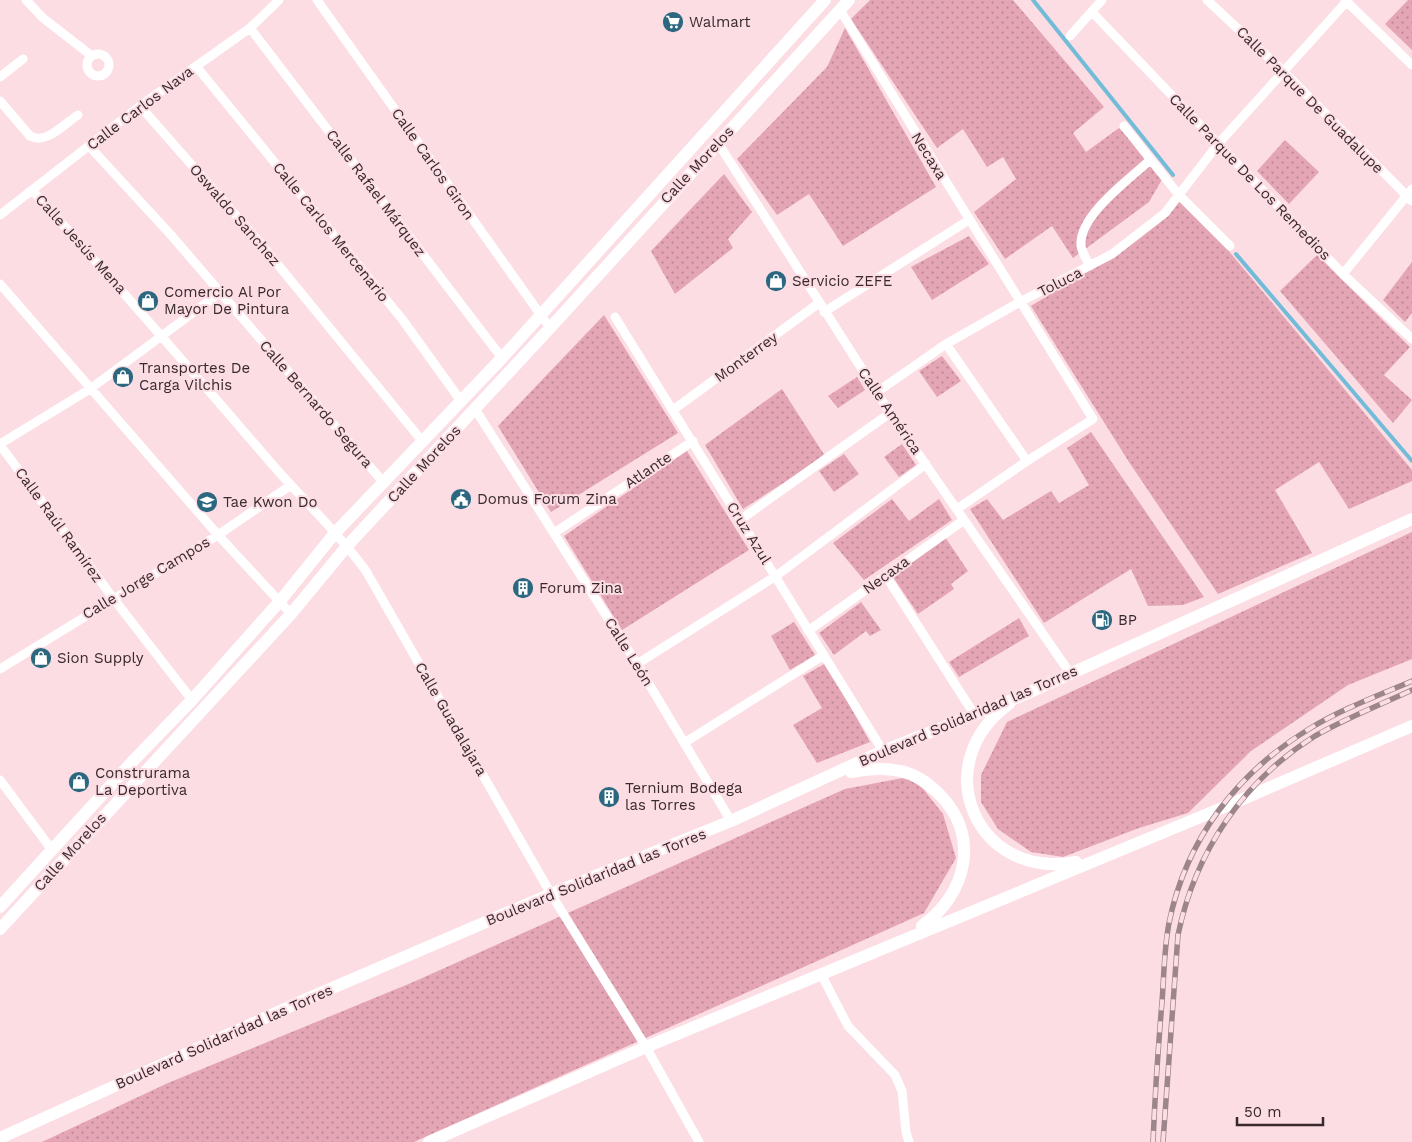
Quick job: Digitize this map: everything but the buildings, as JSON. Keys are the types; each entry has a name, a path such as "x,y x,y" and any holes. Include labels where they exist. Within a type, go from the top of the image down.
{"main road":[{"name":"Calle Morelos","path":"0,907 132,762 192,700 280,601 335,533 502,358 825,0"},
{"name":"Calle Morelos","path":"0,929 291,614 347,546 550,328 849,0"},
{"name":"Boulevard Solidaridad las Torres","path":"0,1138 309,998 551,894 731,821 883,751 1020,697 1412,519"},
{"path":"1020,697 985,727 972,748 968,784 977,818 1000,847 1011,854 1034,863 1057,865 1107,854"},
{"path":"429,1142 646,1047 908,936 1222,808 1412,726"},
{"path":"835,774 878,768 907,773 934,789 951,807 958,818 962,829 964,850 958,884 939,912 908,936"}],"street":[{"path":"26,0 43,18 92,56"},
{"name":"Calle Carlos Nava","path":"0,215 140,106 250,28 279,0"},
{"name":"Calle Carlos Giron","path":"317,0 550,328"},
{"path":"1070,36 1102,0"},
{"name":"Calle Parque De Guadalupe","path":"1207,0 1410,195"},
{"path":"1347,0 1412,65"},
{"name":"Toluca","path":"877,392 946,344 1020,302 1112,254 1165,213 1218,144 1347,0"},
{"name":"Necaxa","path":"840,10 1093,419 1027,460"},
{"name":"Calle Parque De Los Remedios","path":"1092,12 1343,274 1412,339"},
{"name":"Calle Rafael Márquez","path":"250,28 502,358"},
{"path":"0,77 23,59"},
{"name":"Calle Carlos Mercenario","path":"196,66 402,319 461,401"},
{"path":"0,101 30,136 37,140 44,139 78,115"},
{"name":"Oswaldo Sanchez","path":"140,106 261,244 423,442"},
{"path":"1124,126 1178,194 1230,246"},
{"name":"Calle América","path":"718,143 890,413 1070,673"},
{"name":"Calle Bernardo Segura","path":"89,146 221,292 384,482"},
{"path":"1090,266 1080,246 1084,228 1091,215 1150,160"},
{"name":"Calle Jesús Mena","path":"32,190 163,336 291,485 347,546"},
{"path":"1343,274 1410,195"},
{"path":"824,312 969,220"},
{"path":"0,284 218,535 291,614"},
{"path":"0,445 90,389 221,292"},
{"name":"Monterrey","path":"673,410 819,304"},
{"name":"Cruz Azul","path":"615,317 883,751"},
{"path":"946,344 1027,460 957,509"},
{"name":"Calle León","path":"475,409 637,664 731,821"},
{"path":"740,520 890,413"},
{"name":"Atlante","path":"554,533 693,441"},
{"name":"Calle Raúl Ramírez","path":"0,445 113,598 192,700"},
{"path":"637,664 776,576 926,464"},
{"name":"Calle Jorge Campos","path":"0,669 218,535 291,485"},
{"name":"Necaxa","path":"808,631 964,520"},
{"name":"Calle Guadalajara","path":"347,546 376,587 551,894 646,1047"},
{"path":"886,576 974,714"},
{"path":"684,743 824,655"},
{"path":"0,780 52,850"},
{"path":"821,974 848,1026 895,1075 902,1091 906,1141"},
{"path":"646,1047 699,1142"}],"shaded area":[{"path":"870,0 1013,0 1104,107 1073,133 1086,152 1119,128 1164,176 1149,202 1073,258 1052,226 1005,259 974,212 1016,179 1003,157 987,167 963,129 937,148 851,19"},
{"path":"1408,0 1412,0 1412,50 1385,24"},
{"path":"845,28 936,187 843,246 809,194 777,215 737,159 827,67"},
{"path":"1285,140 1319,172 1289,204 1257,171"},
{"path":"724,174 752,212 728,239 733,248 675,294 651,251"},
{"path":"1176,188 1412,470 1412,481 1349,509 1319,462 1275,490 1312,553 1218,594 1129,462 1031,306 1108,258 1150,229 1173,207"},
{"path":"969,236 989,264 932,300 911,267"},
{"path":"1317,255 1410,347 1384,375 1412,400 1393,423 1280,291"},
{"path":"1412,262 1412,313 1405,322 1383,300"},
{"path":"604,315 678,433 551,512 498,426"},
{"path":"942,356 961,381 937,397 919,371"},
{"path":"857,377 865,390 838,408 828,396"},
{"path":"782,389 825,456 743,509 705,445"},
{"path":"1091,432 1204,597 1183,605 1148,606 1131,569 1044,623 970,509 987,499 1003,520 1051,491 1059,503 1089,485 1067,448"},
{"path":"902,444 916,465 899,477 884,457"},
{"path":"687,451 749,550 622,630 564,536"},
{"path":"844,454 859,474 834,492 819,471"},
{"path":"892,499 909,521 939,499 952,520 864,580 833,543"},
{"path":"1412,532 1412,659 1348,685 1251,751 1188,813 1139,828 1063,857 1031,852 998,829 981,802 981,775 1007,722"},
{"path":"945,537 968,571 951,584 954,589 918,614 891,574"},
{"path":"861,602 881,630 870,636 866,631 834,655 819,633"},
{"path":"1019,618 1029,636 959,677 949,662"},
{"path":"794,622 815,655 790,670 771,636"},
{"path":"826,663 870,742 817,763 793,725 822,708 803,676"},
{"path":"913,776 943,814 956,858 924,913 414,1142 42,1142 168,1083 411,983 845,789"}],"waterway":[{"path":"1033,0 1173,175"},
{"path":"1236,254 1412,461"}],"railway":[{"path":"1153,1142 1167,933 1177,892 1188,863 1202,836 1218,811 1238,788 1259,766 1283,747 1334,715 1412,681"},
{"path":"1163,1142 1178,935 1196,875 1210,847 1244,797 1289,754 1327,729 1412,690"}],"place":[{"name":"Walmart","path":"673,22"},
{"name":"Servicio ZEFE","path":"776,281"},
{"name":"Comercio Al Por Mayor De Pintura","path":"148,301"},
{"name":"Transportes De Carga Vilchis","path":"123,377"},
{"name":"Domus Forum Zina","path":"461,499"},
{"name":"Tae Kwon Do","path":"207,502"},
{"name":"Forum Zina","path":"523,588"},
{"name":"BP","path":"1102,620"},
{"name":"Sion Supply","path":"41,658"},
{"name":"Construrama La Deportiva","path":"79,782"},
{"name":"Ternium Bodega las Torres","path":"609,797"}]}
